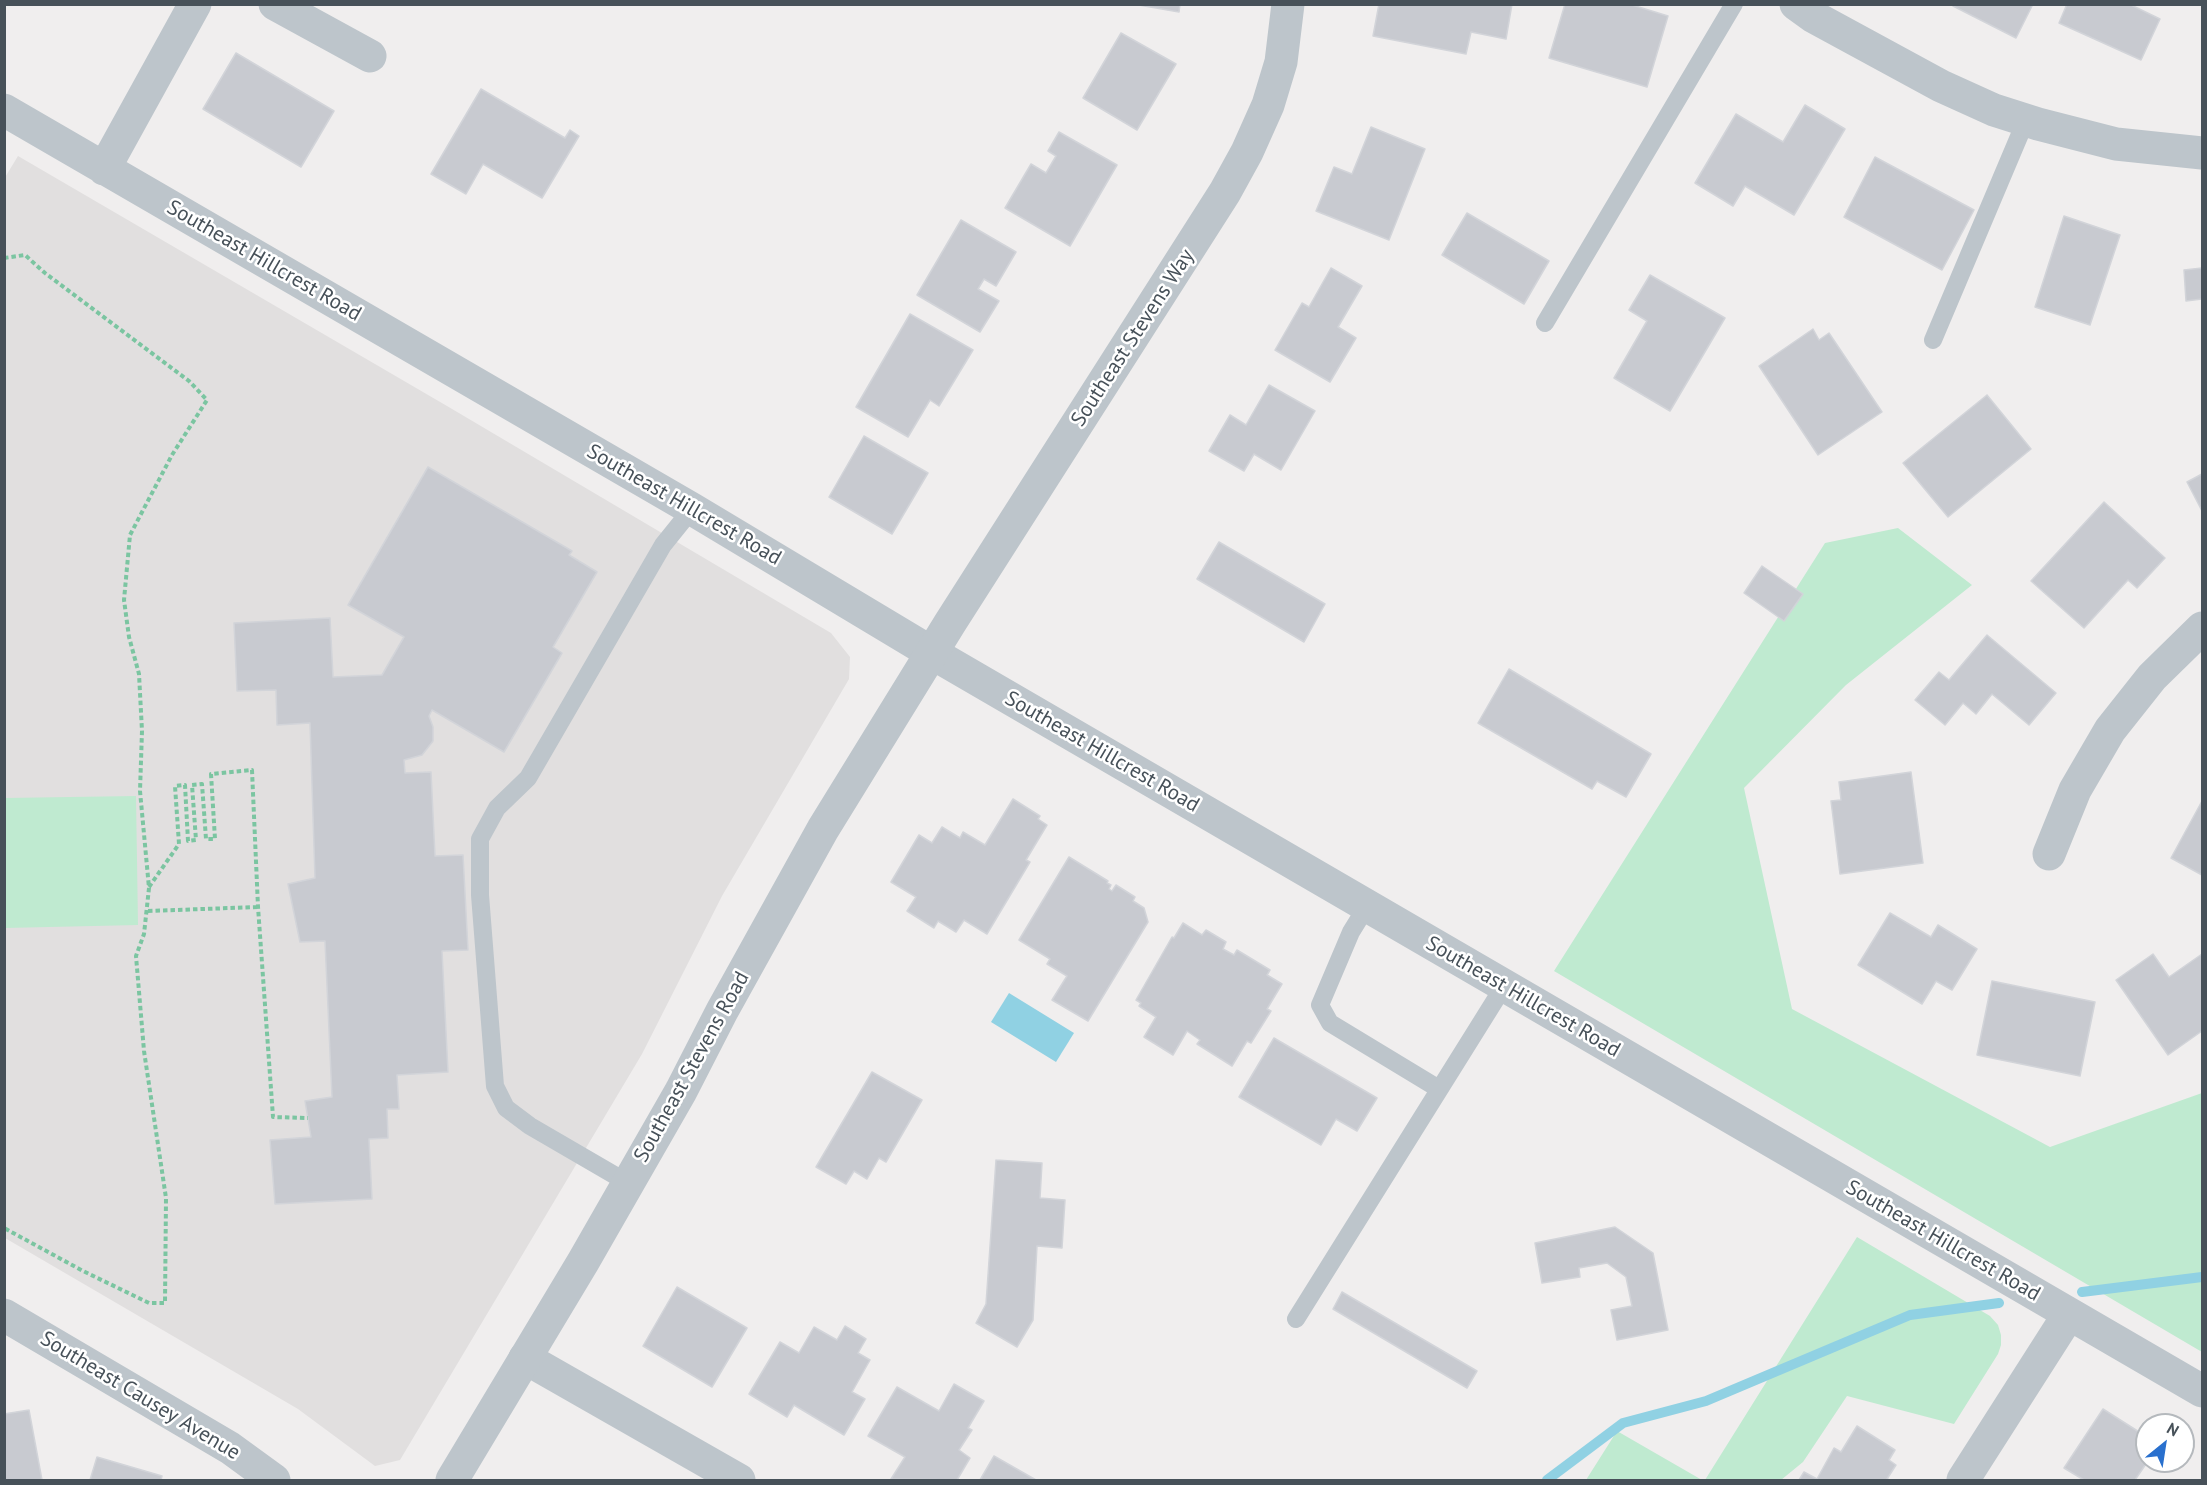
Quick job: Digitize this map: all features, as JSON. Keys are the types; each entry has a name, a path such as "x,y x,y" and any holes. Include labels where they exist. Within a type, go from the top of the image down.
{"street":[{"path":"104,169 195,4"},
{"path":"275,4 370,56"},
{"name":"Southeast Stevens Way","path":"932,653 1179,267 1242,162 1259,126 1276,80 1284,46 1288,4"},
{"path":"1796,4 1814,17 1941,86 1994,110 2116,144 2202,153"},
{"name":"Southeast Hillcrest Road","path":"4,110 692,508 932,653 2202,1390"},
{"path":"2049,854 2075,790 2110,730 2152,677 2202,628"},
{"name":"Southeast Stevens Road","path":"452,1480 681,1091 722,1011 823,829 932,653"},
{"path":"1963,1480 2069,1314"},
{"name":"Southeast Causey Avenue","path":"4,1315 230,1448 274,1480"},
{"path":"525,1358 739,1480"}],"lane":[{"path":"1545,323 1734,4"},
{"path":"1933,340 2026,120"},
{"path":"628,1183 530,1126 506,1108 495,1086 480,895 480,838 497,808 528,778 663,545 692,508"},
{"path":"1367,906 1351,932 1320,1005 1330,1023 1439,1089"},
{"path":"1296,1319 1504,986"}],"path":[{"path":"4,258 25,255 45,273 189,381 207,400 172,455 130,535 124,600 129,637 139,675 142,731 140,791 148,911 144,934 136,956 144,1051 166,1198 165,1303 149,1303 83,1271 4,1227"},
{"path":"148,888 179,844 175,786 185,785 188,841 196,840 192,785 202,784 206,839 214,839 210,774 252,770 258,907 273,1117 308,1118"},
{"path":"148,911 258,907"}],"shaded area":[{"path":"18,156 831,633 850,657 849,679 722,896 642,1054 400,1460 375,1466 298,1409 5,1238 4,179"}],"green space":[{"path":"1898,528 1972,585 1846,685 1744,788 1792,1009 2050,1147 2202,1093 2202,1352 1554,971 1825,543"},
{"path":"136,796 138,925 5,928 5,798"},
{"path":"1857,1237 1990,1316 1998,1325 2001,1335 1998,1354 1954,1424 1847,1396 1803,1462 1781,1480 1705,1480"},
{"path":"1617,1431 1702,1480 1586,1480"}],"water":[{"path":"1009,993 1074,1033 1056,1062 991,1022"}],"building":[{"path":"1133,4 1180,4 1179,12"},
{"path":"1379,4 1512,4 1506,39 1471,32 1466,54 1373,36"},
{"path":"1565,4 1629,4 1668,16 1647,87 1549,58"},
{"path":"1954,4 2033,4 2016,38 1953,6"},
{"path":"2067,4 2129,4 2160,19 2141,60 2059,23"},
{"path":"1121,33 1176,64 1137,130 1083,98"},
{"path":"236,53 334,111 301,167 203,109"},
{"path":"481,89 565,138 570,130 579,136 542,198 483,164 466,194 431,174"},
{"path":"1805,105 1845,129 1794,215 1745,186 1733,206 1695,183 1736,114 1783,142"},
{"path":"1371,127 1425,149 1389,240 1316,211 1334,167 1352,174"},
{"path":"1059,132 1117,165 1070,246 1005,208 1031,164 1046,173 1056,156 1048,151"},
{"path":"1875,157 1974,210 1942,270 1844,217"},
{"path":"1467,213 1549,261 1524,304 1442,255"},
{"path":"2064,216 2120,235 2090,325 2035,307"},
{"path":"961,220 1016,252 996,286 984,279 978,289 999,301 980,332 917,295"},
{"path":"1331,268 1362,286 1338,327 1356,338 1330,382 1275,350 1302,303 1309,307"},
{"path":"2202,268 2202,299 2186,301 2184,270"},
{"path":"1650,275 1725,318 1670,411 1614,378 1647,321 1629,310"},
{"path":"910,314 973,350 939,406 930,400 908,437 856,407"},
{"path":"1813,329 1819,340 1829,333 1882,412 1818,455 1759,366"},
{"path":"1269,385 1315,411 1281,470 1254,454 1244,471 1209,451 1230,415 1246,425"},
{"path":"1987,395 2031,449 1948,517 1903,463"},
{"path":"864,436 928,473 892,534 829,497"},
{"path":"428,467 572,551 569,555 597,572 553,647 562,653 504,752 432,710 429,716 433,727 433,741 422,755 404,760 405,773 431,772 435,856 463,855 468,950 442,951 448,1072 397,1075 399,1109 387,1109 388,1138 369,1139 372,1199 275,1204 270,1140 311,1137 305,1101 332,1097 325,941 300,942 288,884 315,878 310,723 277,725 276,690 237,691 234,623 330,618 333,677 382,675 404,637 348,605"},
{"path":"2202,474 2202,511 2187,482"},
{"path":"2104,502 2165,558 2137,588 2128,580 2084,628 2031,581"},
{"path":"1219,542 1325,604 1304,642 1197,579"},
{"path":"1762,566 1803,594 1784,621 1744,593"},
{"path":"1987,635 2056,693 2029,725 1992,694 1976,714 1963,703 1945,725 1915,700 1939,672 1949,680"},
{"path":"1509,669 1651,754 1626,797 1597,781 1592,789 1478,723"},
{"path":"1911,772 1923,863 1840,874 1831,801 1841,800 1839,782"},
{"path":"1013,799 1040,816 1038,819 1047,825 1026,860 1030,862 987,934 964,920 956,932 938,921 934,928 907,911 916,897 891,882 919,835 932,843 942,827 960,838 963,832 985,845"},
{"path":"2202,801 2202,875 2171,858"},
{"path":"1069,857 1108,881 1107,883 1111,885 1109,889 1112,891 1116,885 1135,897 1133,901 1144,908 1148,922 1088,1021 1052,1000 1067,976 1047,964 1050,959 1019,940"},
{"path":"1890,913 1931,937 1938,925 1977,949 1952,990 1936,981 1922,1004 1858,965"},
{"path":"1183,923 1202,935 1206,930 1226,942 1223,949 1234,955 1237,950 1270,970 1267,975 1282,984 1267,1009 1271,1011 1251,1043 1247,1041 1232,1066 1197,1044 1200,1040 1187,1031 1173,1055 1144,1037 1156,1017 1139,1006 1141,1003 1136,1000 1172,937 1174,938"},
{"path":"2153,954 2169,977 2202,954 2202,1031 2168,1055 2116,980"},
{"path":"1992,981 2095,1002 2080,1076 1977,1055"},
{"path":"1274,1038 1377,1098 1357,1131 1336,1119 1321,1145 1239,1097"},
{"path":"872,1072 922,1100 886,1162 879,1158 867,1179 854,1171 846,1184 816,1167"},
{"path":"996,1160 1042,1163 1040,1198 1065,1200 1062,1248 1037,1246 1033,1320 1017,1347 976,1323 986,1304"},
{"path":"1615,1227 1653,1253 1668,1330 1617,1340 1611,1310 1632,1306 1626,1277 1607,1263 1579,1268 1580,1277 1542,1283 1535,1243"},
{"path":"677,1287 747,1328 712,1387 643,1346"},
{"path":"1342,1292 1477,1371 1467,1388 1333,1309"},
{"path":"845,1326 866,1339 858,1353 870,1360 852,1392 865,1399 844,1435 794,1405 787,1417 749,1394 780,1342 799,1353 814,1327 837,1340"},
{"path":"954,1384 984,1401 968,1428 972,1430 959,1450 970,1458 957,1480 891,1479 905,1457 868,1436 897,1387 939,1411"},
{"path":"2103,1409 2135,1429 2135,1473 2140,1473 2135,1480 2084,1480 2064,1468"},
{"path":"29,1410 42,1480 4,1480 4,1414"},
{"path":"1857,1426 1895,1450 1889,1460 1896,1465 1887,1479 1890,1480 1799,1480 1804,1472 1817,1479 1834,1448 1841,1452"},
{"path":"994,1456 1036,1480 980,1480"},
{"path":"97,1457 162,1476 161,1480 90,1480"}],"waterway":[{"path":"2082,1292 2202,1277"},
{"path":"1547,1480 1623,1423 1706,1401 1910,1315 1999,1303"}]}
